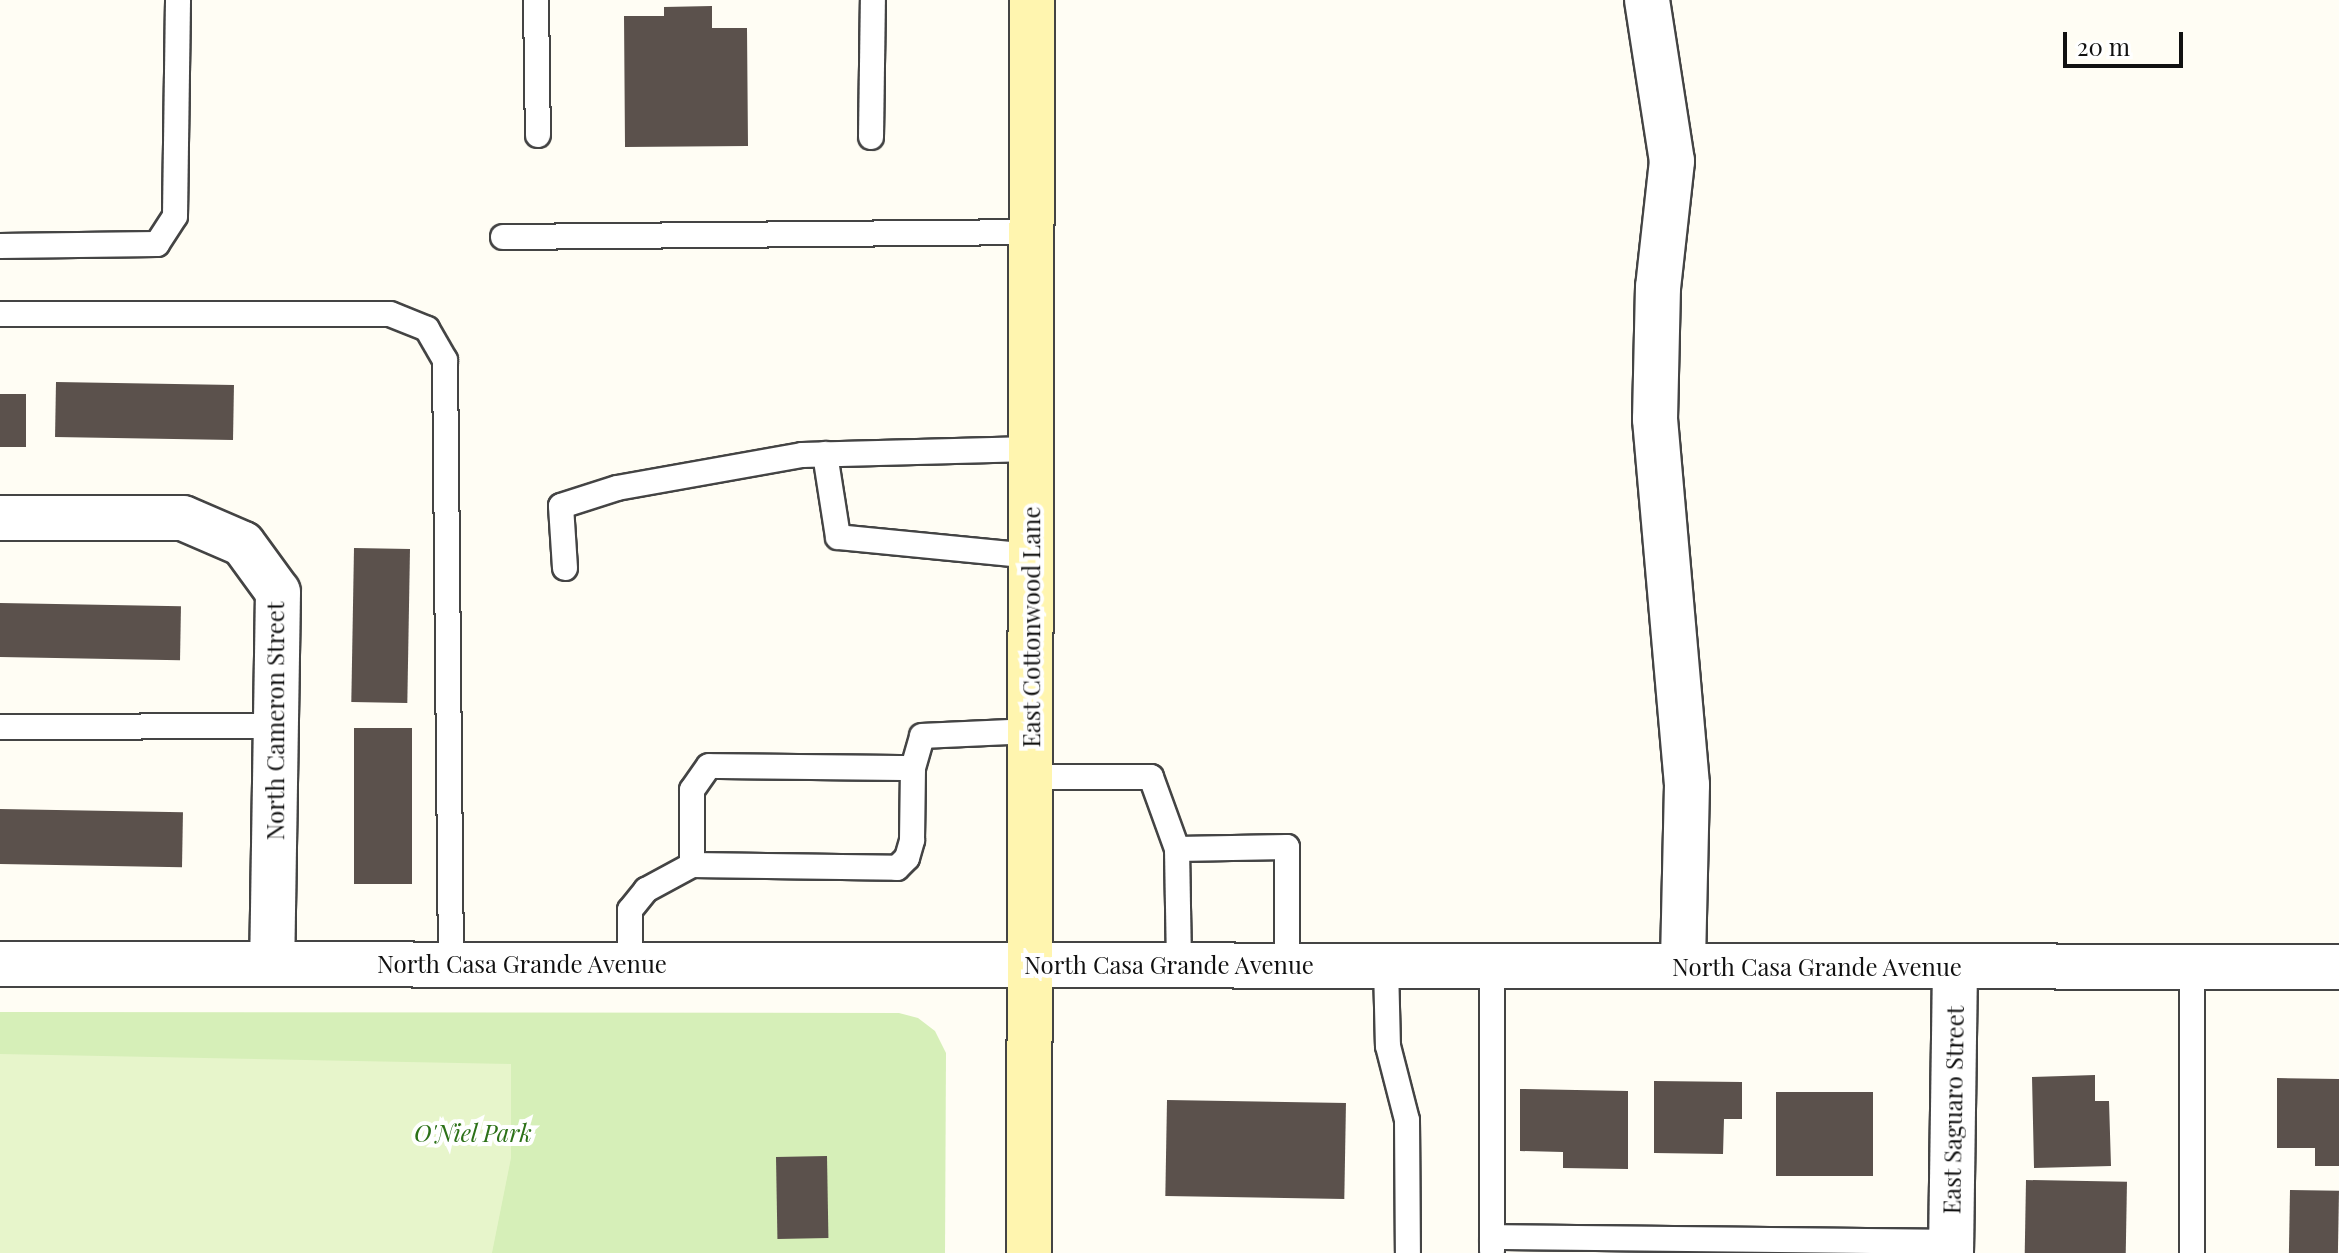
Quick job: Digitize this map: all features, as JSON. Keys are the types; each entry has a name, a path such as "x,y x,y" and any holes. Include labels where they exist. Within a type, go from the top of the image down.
{"main road":[{"name":"East Cottonwood Lane","path":"1029,1253 1032,0"}],"street":[{"path":"1647,0 1672,161 1658,287 1655,419 1687,785 1683,966"},
{"name":"North Cameron Street","path":"0,518 183,518 243,544 278,592 272,964"},
{"name":"North Casa Grande Avenue","path":"0,964 2339,967"},
{"name":"East Saguaro Street","path":"1951,1247 1955,967"}],"lane":[{"path":"0,246 157,244 175,216 178,0"},
{"path":"536,0 538,135"},
{"path":"871,137 873,0"},
{"path":"503,237 1031,232"},
{"path":"0,314 390,314 427,329 445,360 451,964"},
{"path":"565,568 561,506 617,488 825,454 1031,449"},
{"path":"825,454 838,537 1031,556"},
{"path":"0,727 276,726"},
{"path":"630,965 630,910 646,890 692,865 897,868 907,858 912,840 913,768 922,736 1031,731"},
{"path":"692,865 692,790 709,766 913,768"},
{"path":"1031,777 1151,777 1177,849 1179,965"},
{"path":"1177,849 1287,847 1287,966"},
{"path":"1386,966 1388,1046 1407,1120 1408,1253"},
{"path":"1492,966 1492,1245 1951,1247"},
{"path":"2192,967 2192,1253"}],"green space":[{"name":"O'Niel Park","path":"0,1012 899,1013 918,1018 935,1031 946,1053 945,1253 0,1253"},
{"path":"0,1054 511,1064 511,1158 492,1253 0,1253"}],"building":[{"path":"712,6 712,28 747,28 748,146 625,147 624,16 664,16 664,7"},
{"path":"56,382 234,385 233,440 55,437"},
{"path":"0,394 26,394 26,447 0,447"},
{"path":"354,548 410,549 407,703 351,702"},
{"path":"0,603 181,606 180,660 0,657"},
{"path":"354,728 412,728 412,884 354,884"},
{"path":"0,809 183,812 182,867 0,864"},
{"path":"2095,1075 2095,1101 2109,1101 2111,1166 2034,1168 2032,1077"},
{"path":"2277,1078 2339,1079 2339,1166 2315,1166 2315,1148 2277,1148"},
{"path":"1654,1081 1742,1082 1742,1119 1724,1119 1723,1154 1654,1153"},
{"path":"1520,1089 1628,1091 1628,1169 1563,1168 1563,1152 1520,1151"},
{"path":"1776,1092 1873,1092 1873,1176 1776,1176"},
{"path":"1167,1100 1346,1103 1344,1199 1165,1196"},
{"path":"827,1156 828,1238 777,1239 776,1157"},
{"path":"2026,1180 2127,1182 2126,1253 2025,1253"},
{"path":"2290,1190 2339,1191 2338,1253 2289,1253"}]}
